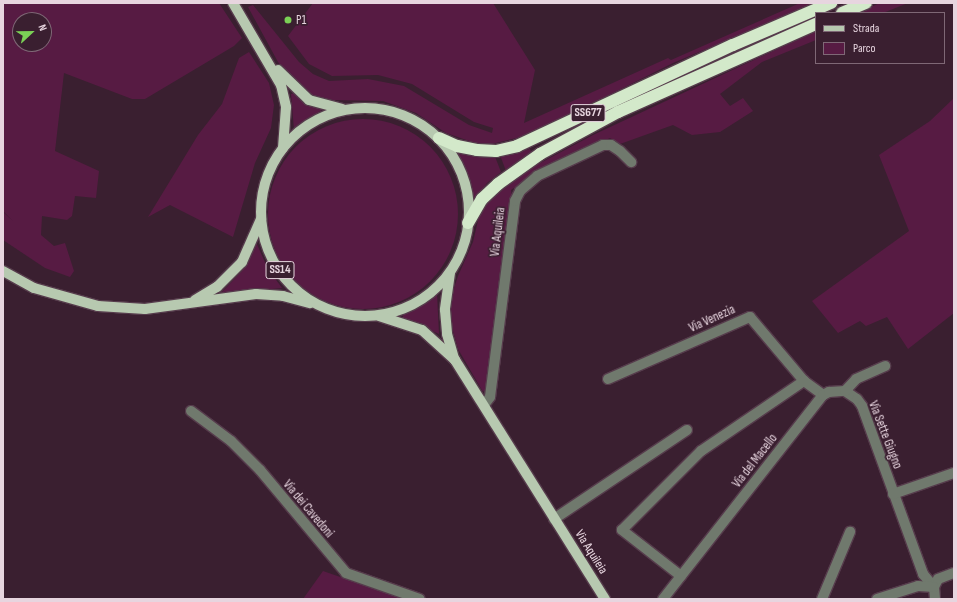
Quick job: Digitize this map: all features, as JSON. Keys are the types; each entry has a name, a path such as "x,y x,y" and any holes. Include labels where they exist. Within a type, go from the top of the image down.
{"highway":[{"name":"SS677","path":"439,138 457,146 477,150 496,151 517,146 733,46 831,3"},
{"path":"844,12 866,3"},
{"name":"SS677","path":"468,223 482,199 498,184 540,154 618,112 815,24"}],"main road":[{"name":"SS14","path":"233,3 262,50 281,85 286,107 283,148"},
{"name":"SS14","path":"262,50 284,79 309,100 346,110 386,110 405,116 439,138 461,172 467,191 468,223 460,255 450,273 436,288 420,301 403,309 377,315 352,314 320,306 301,294 276,265 269,251 261,220 266,182 283,148 296,134 316,120 346,110"},
{"path":"183,304 201,297 227,278 242,262 261,220"},
{"path":"3,271 34,288 90,305 145,309 270,294 320,306"},
{"name":"Via Aquileia","path":"450,273 445,310 447,334 455,360 604,599"},
{"name":"Via Aquileia","path":"377,315 422,330 455,360"}],"street":[{"name":"Via Aquileia","path":"484,406 490,397 515,201 520,191 537,176 603,145 611,145 620,151 631,162"},
{"name":"Via Venezia","path":"608,379 750,317 804,380 823,395"},
{"path":"823,395 829,392 845,391 856,379 885,366"},
{"path":"681,576 622,530 701,451 804,380"},
{"name":"Via Sette Giugno","path":"845,391 857,399 862,406 923,574 934,587"},
{"name":"Via del Macello","path":"664,599 823,395"},
{"name":"Via dei Cavedoni","path":"191,411 230,441 260,470 346,573 420,599"},
{"path":"554,519 687,430"},
{"path":"893,494 954,473"},
{"path":"822,599 850,532"},
{"path":"935,599 934,587 938,579 954,573"},
{"path":"877,599 918,586 934,587"}],"green space":[{"path":"3,3 219,3 242,38 234,46 145,99 132,99 64,73 55,151 99,171 96,198 75,196 72,216 67,220 42,216 41,235 54,246 65,243 74,271 70,277 45,268 3,240 3,212 13,221 3,211"},
{"path":"313,3 493,3 535,70 524,123 668,58 671,60 800,3 816,3 673,63 529,135 492,144 475,143 446,133 416,113 383,101 332,100 310,94 292,81 278,62 248,7 253,5 299,62 313,74 329,81 368,79 404,86 469,125 492,133 493,128 474,122 412,84 378,75 332,76 309,64 288,36"},
{"path":"880,3 908,3 886,12 859,12"},
{"path":"815,31 815,40 762,62 720,94 730,106 743,98 753,111 720,132 692,135 673,125 620,144 610,138 545,167 511,190 512,197 487,387 483,392 458,349 449,317 451,297 458,276 473,242 480,212 500,187 527,170 593,135"},
{"path":"249,52 269,83 274,105 271,128 255,163 233,237 170,205 148,217 198,135 222,104 239,58"},
{"path":"294,93 323,109 294,130 291,94"},
{"path":"954,98 954,313 908,349 887,317 866,326 860,321 838,333 812,301 909,231 879,155 930,121"},
{"path":"363,119 381,121 399,127 416,135 430,147 442,161 450,178 456,196 458,214 456,232 450,250 442,267 430,281 416,293 399,301 381,307 363,309 345,307 327,301 310,293 296,281 284,267 276,250 270,232 268,214 270,196 276,178 284,161 296,147 310,135 327,127 345,121"},
{"path":"451,149 494,154 501,172 487,183 474,200 470,199 465,176"},
{"path":"530,149 532,154 506,171 500,155"},
{"path":"256,242 268,269 282,288 220,294 242,271"},
{"path":"437,293 439,334 403,318 403,314"},
{"path":"323,571 346,579 403,599 303,599"}],"place":[{"name":"P1","path":"288,20"}]}
